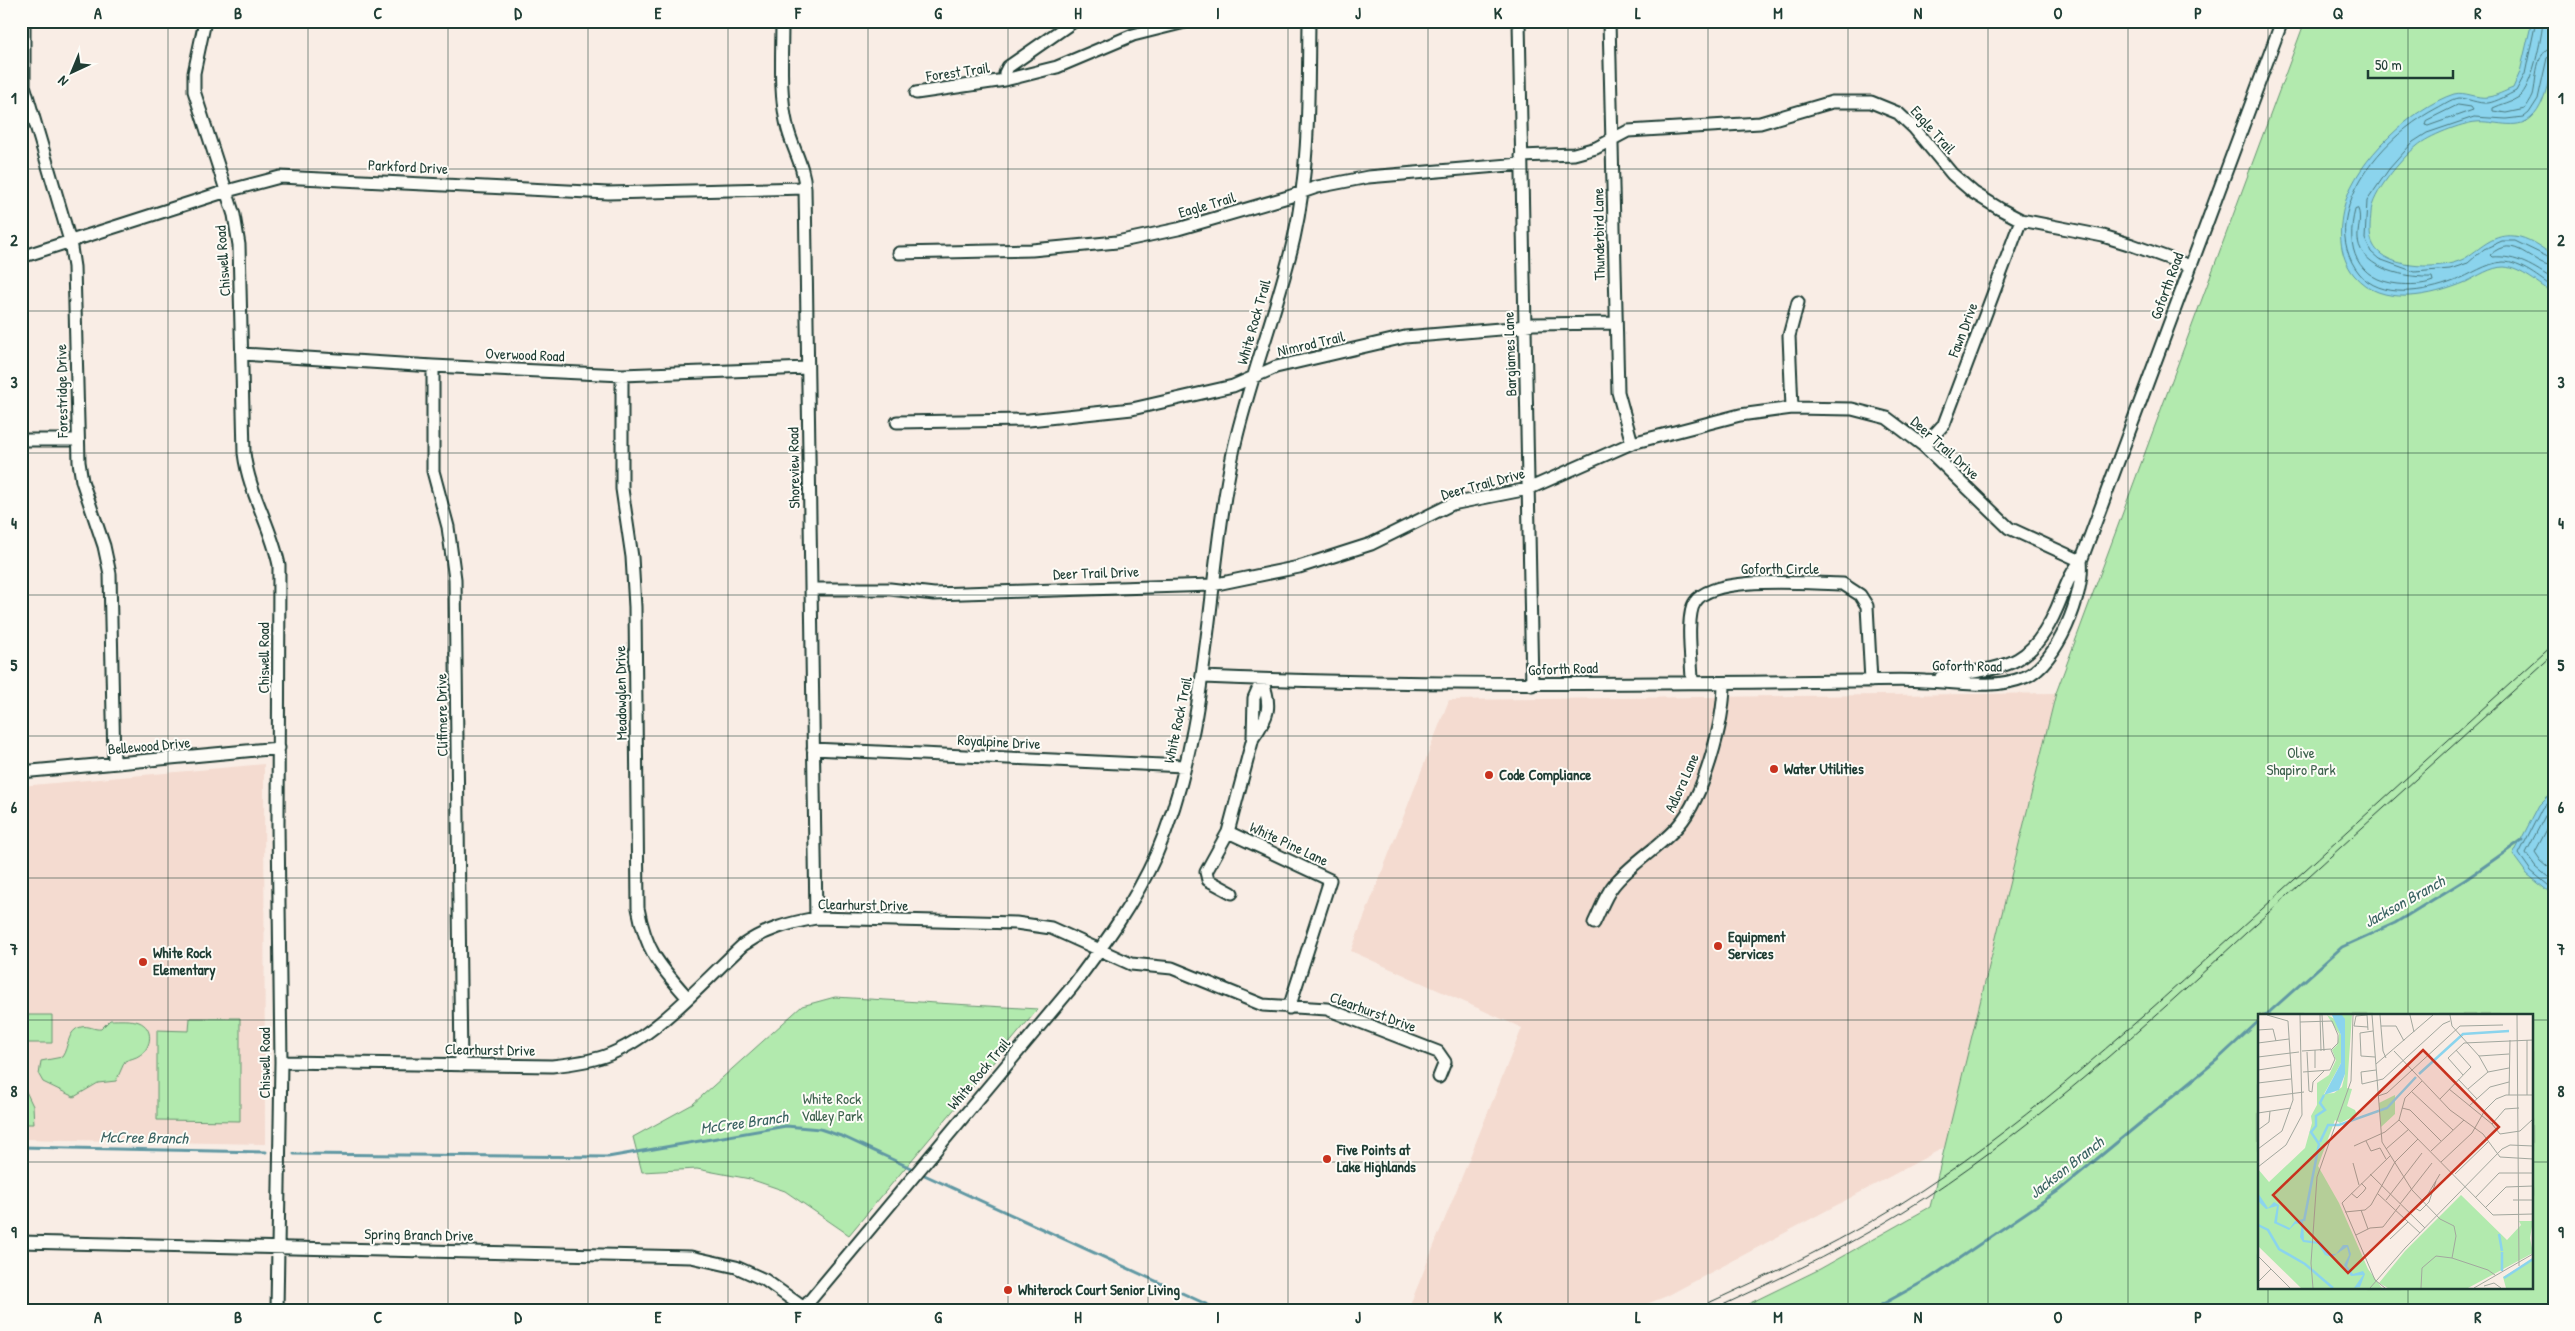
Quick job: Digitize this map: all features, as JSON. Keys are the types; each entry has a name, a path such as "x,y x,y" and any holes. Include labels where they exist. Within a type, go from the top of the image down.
{"street":[{"name":"Forestridge Drive","path":"24,21 23,86 70,241 74,276 78,440 82,481 102,537 110,574 114,763"},
{"name":"Chiswell Road","path":"205,21 194,73 194,91 227,191 239,245 244,453 247,475 276,549 279,565 278,824 281,1062 277,1310"},
{"name":"Shoreview Road","path":"782,21 786,119 805,175 816,918"},
{"name":"Forest Trail","path":"1005,80 1005,73 1008,67 1074,21"},
{"name":"Forest Trail","path":"916,93 1005,80 1057,66 1133,36 1189,21"},
{"name":"White Rock Trail","path":"803,1309 1053,1010 1100,950 1135,895 1154,860 1175,800 1203,677 1212,585 1235,447 1294,240 1302,192 1307,114 1309,21"},
{"name":"Bargiames Lane","path":"1519,21 1532,685"},
{"name":"Thunderbird Lane","path":"1609,21 1618,392 1632,444"},
{"name":"Goforth Road","path":"1203,677 1262,680 1532,685 1692,681 1724,683 1923,680 1993,684 2010,682 2036,670 2056,647 2062,635 2082,574 2081,561 2282,21"},
{"name":"Eagle Trail","path":"899,253 1032,250 1117,242 1178,229 1317,187 1368,177 1574,154 1596,148 1612,138 1628,132 1760,123 1832,102 1871,102 1898,113 1914,128 1952,174 2000,209 2021,220 2103,236 2190,266"},
{"name":"Parkford Drive","path":"21,257 227,191 273,179 303,177 608,193 805,188"},
{"name":"Fawn Drive","path":"1924,446 1944,424 2021,220"},
{"path":"1792,408 1789,336 1798,302"},
{"name":"Nimrod Trail","path":"897,422 1029,420 1074,417 1141,407 1233,386 1276,367 1405,337 1524,326 1616,322"},
{"name":"Overwood Road","path":"242,354 433,366 622,374 807,368"},
{"name":"Cliffmere Drive","path":"433,366 433,471 448,527 455,579 461,1065"},
{"name":"Meadowglen Drive","path":"622,374 622,489 632,556 635,607 638,908 646,944 658,963 686,997"},
{"name":"Deer Trail Drive","path":"811,589 890,589 934,594 1212,585 1333,557 1371,544 1452,504 1528,489 1632,444 1740,415 1792,408 1852,409 1872,412 1887,418 1924,446 2009,528 2081,561"},
{"path":"21,440 78,440"},
{"name":"Goforth Road","path":"1923,680 1998,667 2025,656 2041,640 2073,569 2081,561"},
{"name":"Goforth Circle","path":"1692,681 1691,614 1694,602 1710,589 1736,584 1843,584 1852,588 1860,595 1867,606 1871,681"},
{"name":"White Pine Lane","path":"1262,680 1269,698 1266,720 1253,738 1228,832 1330,880 1289,1008"},
{"name":"Adlora Lane","path":"1594,923 1614,885 1678,826 1689,810 1707,769 1717,736 1724,683"},
{"name":"Bellewood Drive","path":"21,772 279,748"},
{"name":"Royalpine Drive","path":"813,749 1184,766"},
{"path":"1228,832 1206,872 1208,880 1232,892"},
{"name":"Clearhurst Drive","path":"281,1062 552,1066 580,1063 604,1056 642,1036 743,945 759,934 792,922 816,918 1034,925 1058,931 1131,964 1172,968 1250,1002 1289,1008 1327,1009 1438,1052 1445,1062 1439,1077"},
{"name":"Spring Branch Drive","path":"21,1242 690,1256 736,1267 765,1280 803,1309"}],"shaded area":[{"path":"2056,693 1945,1147 1667,1296 1631,1310 1408,1310 1522,1028 1351,951 1449,700"},
{"name":"White Rock Elementary","path":"264,764 265,1144 21,1139 21,786"}],"green space":[{"name":"Olive Shapiro Park","path":"2305,21 2554,21 2554,1310 1736,1310 1820,1269 1930,1207 2056,693"},
{"name":"White Rock Valley Park","path":"835,997 1038,1009 849,1235 785,1191 750,1179 697,1169 642,1172 633,1137 693,1104 802,1006"},
{"path":"21,1015 52,1015 52,1043 21,1043"},
{"path":"190,1018 240,1018 240,1121 157,1120 157,1030 189,1031"},
{"path":"110,1020 139,1022 147,1029 150,1038 144,1052 137,1057 125,1061 116,1081 98,1083 74,1097 43,1082 39,1075 41,1061 62,1057 71,1035 76,1029 89,1027 101,1029"},
{"path":"21,1081 33,1106 34,1124 21,1124"}],"water":[{"path":"2532,21 2554,21 2550,72 2547,87 2538,110 2531,118 2518,124 2470,123 2445,131 2422,142 2396,167 2376,196 2372,205 2370,235 2373,245 2381,254 2389,259 2399,263 2423,266 2436,266 2458,261 2500,237 2514,236 2524,238 2554,256 2554,294 2517,270 2504,267 2489,270 2453,287 2423,295 2392,295 2378,292 2365,285 2354,275 2349,267 2342,250 2341,240 2341,222 2345,203 2351,187 2361,170 2374,153 2404,123 2438,101 2458,93 2488,97 2513,88 2520,72"},
{"path":"2554,790 2554,896 2527,874 2513,855 2539,805"}],"waterway":[{"name":"Jackson Branch","path":"2267,1014 2342,947 2395,923 2465,880 2522,840"},
{"name":"Jackson Branch","path":"1872,1310 1930,1278 2058,1191 2218,1059 2258,1022"},
{"name":"McCree Branch","path":"294,1154 608,1157 786,1126 820,1129 844,1137 915,1170"},
{"name":"McCree Branch","path":"21,1147 266,1152"},
{"name":"McCree Branch","path":"920,1173 1219,1310"}],"tram line":[{"path":"1693,1310 1781,1269 1867,1224 1922,1190 2006,1130 2086,1066 2163,998 2554,644"},
{"path":"1712,1310 1794,1271 1874,1229 1926,1197 2011,1136 2131,1038 2554,654"}],"place":[{"name":"Water Utilities","path":"1774,769"},
{"name":"Code Compliance","path":"1489,775"},
{"name":"Equipment Services","path":"1718,946"},
{"name":"White Rock Elementary","path":"143,962"},
{"name":"Five Points at Lake Highlands","path":"1327,1159"},
{"name":"Whiterock Court Senior Living","path":"1008,1290"}]}
